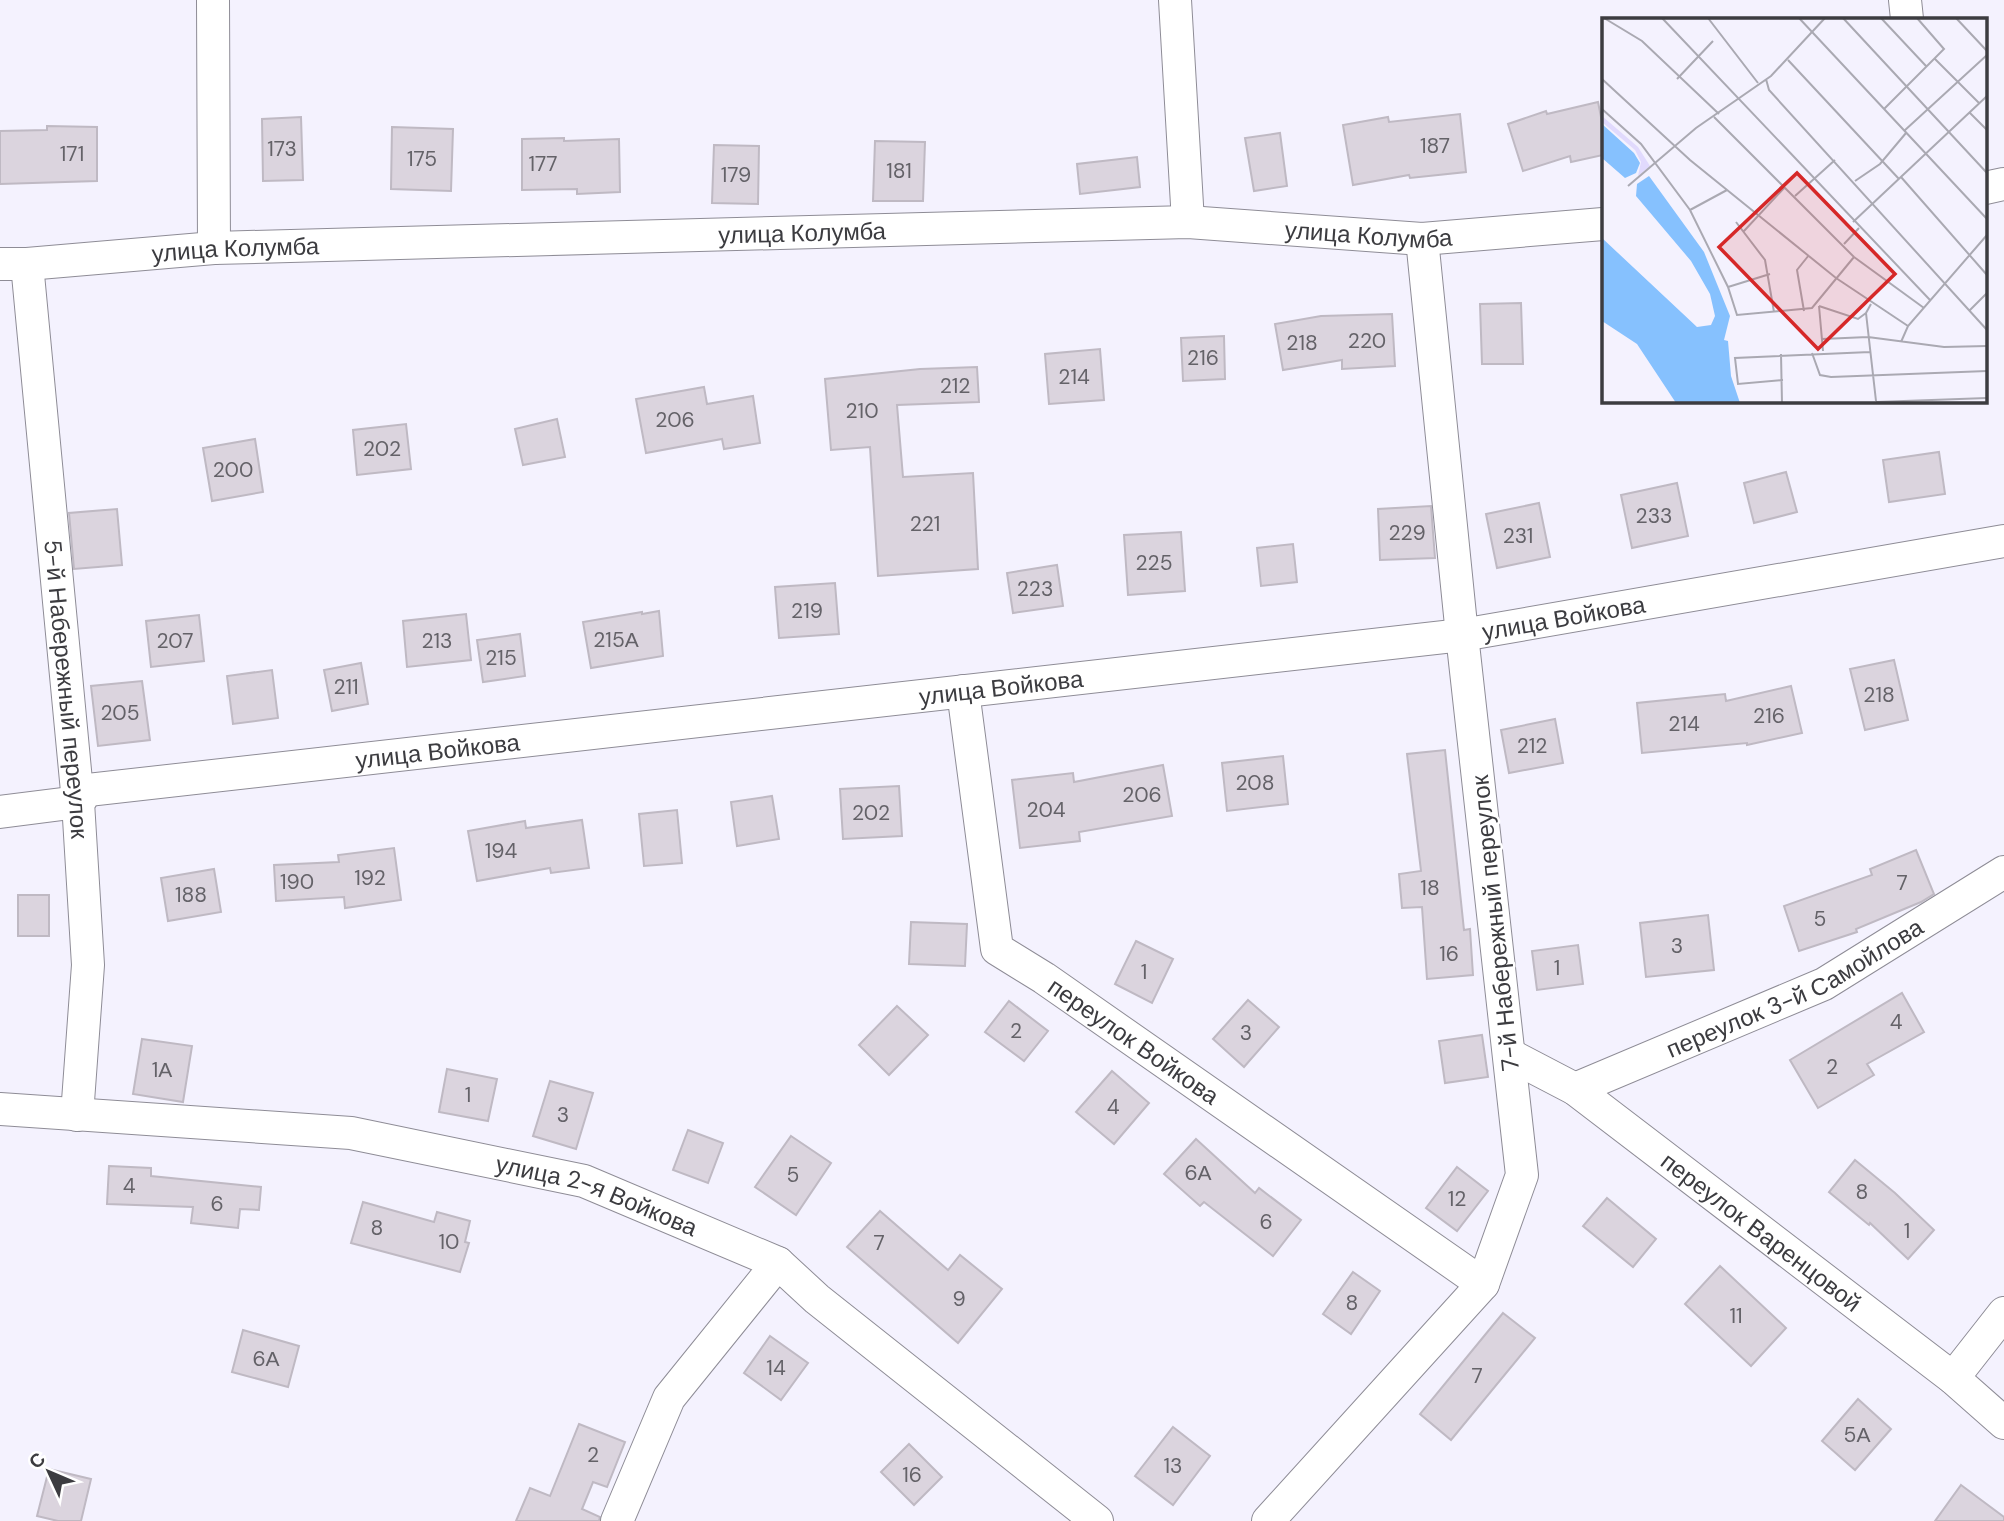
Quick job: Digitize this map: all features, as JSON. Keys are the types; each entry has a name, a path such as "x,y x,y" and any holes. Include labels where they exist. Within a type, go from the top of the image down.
{"street":[{"path":"213,0 214,248"},
{"path":"1175,0 1188,222"},
{"path":"1905,0 1907,18"},
{"path":"1986,188 2004,184"},
{"name":"улица Колумба","path":"13,264 214,248 1188,222 1422,239 1602,224"},
{"name":"7-й Набережный переулок","path":"1268,1521 1483,1284 1522,1174 1462,635 1422,239"},
{"name":"5-й Набережный переулок","path":"13,264 78,802 88,965 78,1115"},
{"name":"улица Войкова","path":"0,812 78,802 88,790 1462,635 2004,541"},
{"name":"переулок Войкова","path":"963,691 997,949 1055,986 1483,1284"},
{"name":"переулок 3-й Самойлова","path":"1575,1089 1824,984 2004,872"},
{"name":"переулок Варенцовой","path":"1510,1055 1575,1089 1953,1378 2004,1423"},
{"name":"улица 2-я Войкова","path":"0,1109 351,1133 584,1181 778,1263 817,1300 1097,1521"},
{"path":"617,1521 669,1398 778,1263"},
{"path":"1953,1378 2004,1313"}],"building":[{"path":"1598,102 1602,122 1602,155 1571,162 1570,156 1523,171 1508,124 1546,111 1547,114"},
{"path":"1460,114 1466,172 1410,178 1409,175 1353,185 1343,125 1388,117 1389,122"},
{"path":"301,117 303,180 263,181 262,119"},
{"path":"47,126 97,127 97,181 0,184 0,131 47,130"},
{"path":"392,127 453,129 451,191 391,189"},
{"path":"1280,133 1287,186 1254,191 1245,138"},
{"path":"564,138 564,141 619,139 620,192 577,194 577,189 522,190 522,139"},
{"path":"875,141 925,142 923,201 873,201"},
{"path":"714,145 759,146 758,204 712,203"},
{"path":"1137,157 1140,187 1080,194 1077,164"},
{"path":"1521,303 1523,364 1482,364 1480,304"},
{"path":"1392,314 1395,366 1342,369 1342,360 1283,370 1275,324 1321,316"},
{"path":"1224,336 1225,379 1183,381 1181,338"},
{"path":"1100,349 1104,400 1049,404 1045,354"},
{"path":"977,367 979,402 897,405 903,477 973,473 978,569 878,576 870,447 831,450 825,379 920,369"},
{"path":"704,387 707,404 753,396 760,443 724,449 722,439 646,453 636,399"},
{"path":"557,419 565,457 523,465 515,429"},
{"path":"406,424 411,469 357,475 353,430"},
{"path":"255,439 263,492 212,501 203,448"},
{"path":"1939,452 1945,494 1889,502 1883,460"},
{"path":"1786,472 1797,512 1754,523 1744,483"},
{"path":"1677,483 1688,536 1632,548 1621,495"},
{"path":"1539,503 1550,557 1497,568 1486,514"},
{"path":"1431,506 1435,558 1380,560 1378,509"},
{"path":"117,509 122,565 74,569 69,513"},
{"path":"1181,532 1185,591 1128,595 1124,535"},
{"path":"1293,544 1297,582 1261,586 1257,548"},
{"path":"1057,565 1063,606 1013,613 1007,573"},
{"path":"835,583 839,634 779,638 775,587"},
{"path":"659,611 663,656 591,668 583,622"},
{"path":"466,614 471,660 407,667 403,621"},
{"path":"199,615 204,661 151,667 146,621"},
{"path":"520,634 525,676 483,682 477,640"},
{"path":"1894,660 1908,720 1865,730 1850,669"},
{"path":"361,663 368,704 332,711 324,670"},
{"path":"272,670 278,718 233,724 227,676"},
{"path":"142,681 150,740 98,746 91,686"},
{"path":"1791,686 1802,733 1747,745 1642,753 1637,703 1725,694 1726,701"},
{"path":"1555,719 1563,763 1509,773 1501,730"},
{"path":"1445,750 1464,930 1470,929 1473,975 1427,979 1422,907 1402,908 1399,874 1421,871 1407,754"},
{"path":"1283,756 1288,804 1227,811 1222,763"},
{"path":"1163,765 1172,816 1079,832 1080,841 1020,848 1012,780 1073,773 1074,782"},
{"path":"899,786 902,836 843,839 840,789"},
{"path":"772,796 779,839 737,846 731,802"},
{"path":"677,810 682,863 644,866 639,814"},
{"path":"582,820 589,868 551,873 550,868 477,881 468,831 525,821 526,828"},
{"path":"394,848 401,900 345,908 344,897 276,901 274,865 339,862 338,855"},
{"path":"1916,850 1934,894 1856,929 1857,932 1799,951 1784,906 1872,875 1870,869"},
{"path":"214,869 221,912 168,921 161,878"},
{"path":"18,895 49,895 49,936 18,936"},
{"path":"1708,915 1714,970 1646,977 1640,923"},
{"path":"911,922 967,924 965,966 909,964"},
{"path":"1136,941 1173,959 1152,1003 1115,984"},
{"path":"1578,945 1583,984 1537,990 1532,951"},
{"path":"1902,993 1924,1032 1867,1064 1874,1075 1818,1108 1790,1060"},
{"path":"1248,1000 1279,1027 1244,1067 1213,1039"},
{"path":"1009,1001 1048,1031 1024,1061 985,1032"},
{"path":"897,1006 928,1035 889,1075 859,1045"},
{"path":"1482,1035 1488,1077 1445,1083 1439,1041"},
{"path":"142,1039 192,1046 183,1102 133,1094"},
{"path":"447,1069 497,1079 488,1121 439,1112"},
{"path":"1112,1071 1149,1103 1114,1144 1076,1112"},
{"path":"550,1081 593,1093 576,1149 533,1136"},
{"path":"688,1130 723,1143 708,1183 673,1170"},
{"path":"791,1136 831,1163 796,1215 755,1187"},
{"path":"1196,1139 1255,1193 1259,1188 1301,1220 1273,1256 1204,1202 1200,1206 1164,1174"},
{"path":"1855,1160 1934,1230 1908,1259 1870,1223 1869,1225 1829,1192"},
{"path":"109,1166 151,1168 151,1176 261,1187 259,1210 240,1209 238,1228 191,1223 193,1207 107,1204"},
{"path":"1457,1167 1488,1191 1457,1231 1426,1208"},
{"path":"1607,1198 1656,1239 1633,1267 1583,1226"},
{"path":"363,1202 434,1222 437,1212 470,1221 465,1242 469,1243 460,1272 351,1243"},
{"path":"880,1211 948,1270 960,1255 1002,1289 958,1343 847,1247"},
{"path":"1720,1266 1786,1328 1751,1366 1685,1304"},
{"path":"1353,1272 1380,1291 1351,1334 1323,1314"},
{"path":"1503,1313 1535,1338 1451,1440 1420,1414"},
{"path":"243,1330 299,1346 288,1387 232,1372"},
{"path":"770,1336 808,1363 781,1400 744,1373"},
{"path":"1858,1399 1891,1429 1855,1470 1822,1441"},
{"path":"579,1424 625,1442 607,1487 593,1482 582,1509 600,1517 599,1521 516,1521 530,1488 550,1496"},
{"path":"1173,1427 1210,1456 1173,1505 1135,1476"},
{"path":"909,1444 942,1477 914,1505 881,1472"},
{"path":"49,1469 91,1479 81,1521 58,1521 37,1516"},
{"path":"1961,1485 2004,1517 2004,1521 1935,1521"}]}
